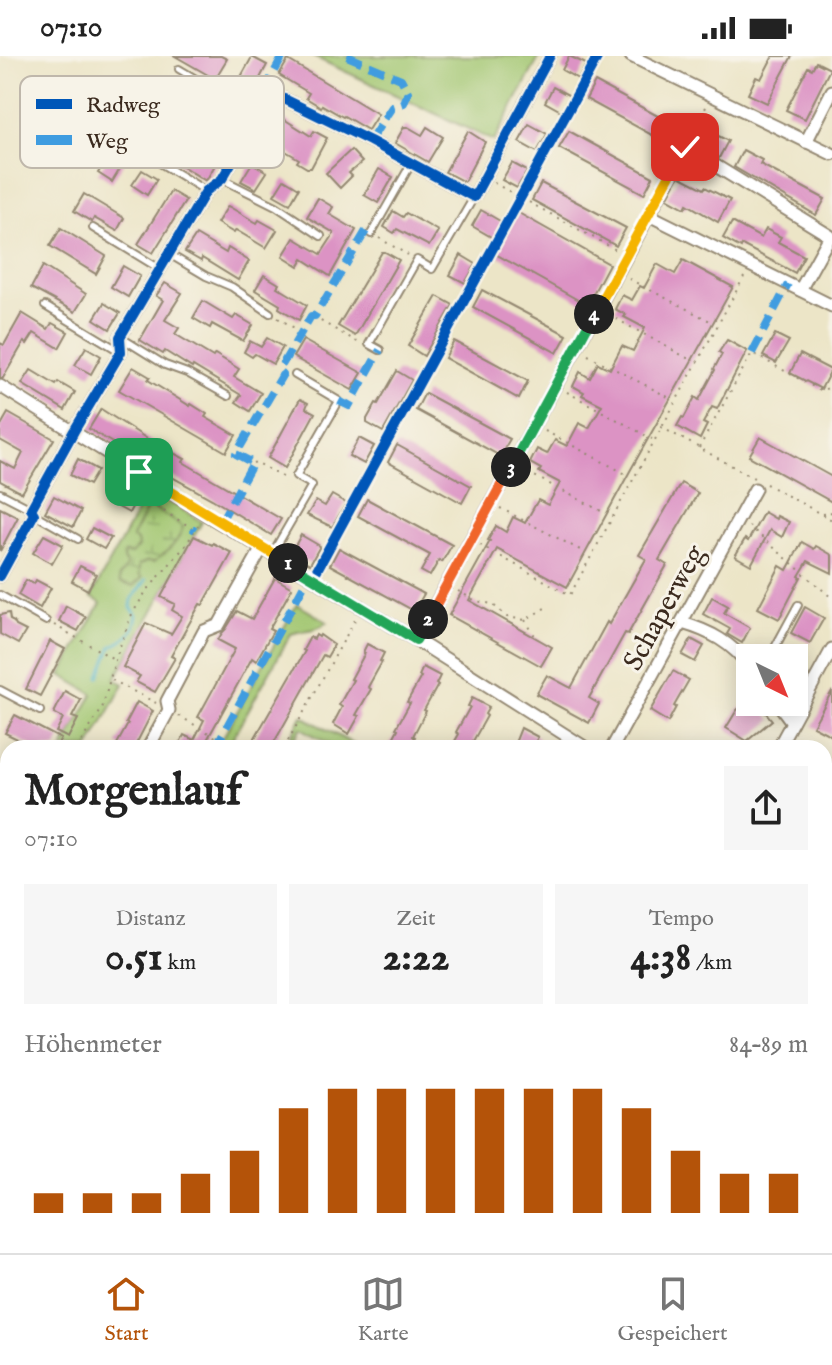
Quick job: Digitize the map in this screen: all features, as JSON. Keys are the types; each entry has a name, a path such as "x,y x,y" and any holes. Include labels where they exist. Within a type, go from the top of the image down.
{"street":[{"path":"284,99 474,197 550,56"},
{"path":"631,56 832,154"},
{"path":"806,142 832,91"},
{"path":"416,640 685,147 830,236 800,290"},
{"path":"0,576 74,431 121,352 120,337 206,191 222,179 228,168"},
{"path":"649,215 832,306"},
{"path":"0,386 205,514 416,640 573,740"},
{"name":"Schaperweg","path":"616,740 755,489"},
{"path":"152,740 169,710 167,701 204,631 219,625 267,551"},
{"path":"682,623 705,630 728,643 736,652"},
{"path":"782,740 832,649"},
{"path":"788,716 792,722"}],"lane":[{"path":"179,69 191,76"},
{"path":"371,234 411,164"},
{"path":"168,168 206,191"},
{"path":"222,179 276,206 321,236"},
{"path":"380,350 369,344 417,260 432,269 474,197"},
{"path":"93,228 160,269"},
{"path":"169,254 232,287 270,313"},
{"path":"45,306 121,352"},
{"path":"120,337 165,365 187,373 228,396"},
{"path":"267,551 312,485 296,476 339,401 295,375"},
{"path":"0,493 78,539"},
{"path":"0,595 46,621"},
{"path":"777,644 798,605"},
{"path":"0,690 40,711"}],"path":[{"path":"685,147 712,96"},
{"path":"485,177 626,255"},
{"path":"371,234 417,260"},
{"path":"471,540 570,595 751,265"},
{"path":"617,272 710,321"},
{"path":"597,309 689,359"},
{"path":"270,313 301,332"},
{"path":"315,316 364,346 369,344"},
{"path":"575,348 668,397"},
{"path":"699,448 752,353 821,391 832,386"},
{"path":"555,386 654,440"},
{"path":"533,425 626,474"},
{"path":"661,427 832,520"},
{"path":"253,463 308,492"},
{"path":"512,464 605,513"},
{"path":"150,503 192,528"},
{"path":"491,503 584,552"},
{"path":"821,514 832,512"},
{"path":"83,740 98,718 115,660 137,604 186,545 205,514"},
{"path":"739,517 832,598"},
{"path":"447,584 475,602 492,604 506,619 525,620 545,608"},
{"path":"288,740 362,608"},
{"path":"525,620 533,636"},
{"path":"46,621 115,660"},
{"path":"110,679 219,739"}],"green space":[{"path":"312,56 540,56 494,141"},
{"path":"149,489 202,522 115,679 124,684 93,740 67,740 93,694 61,675 101,603 91,597"},
{"path":"149,505 183,527 172,546 154,562 139,565 142,578 133,586 120,583 119,577 127,566 124,553 131,554 138,547 132,537"},
{"path":"297,604 327,622 314,629 291,634 231,740 221,740"},
{"path":"302,716 346,740 322,740 301,728 294,740 290,738"}],"building":[{"path":"175,56 221,56 227,59 217,76 210,76"},
{"path":"569,56 586,64 578,79 562,70"},
{"path":"773,56 792,56 767,103 748,94 756,77 761,79"},
{"path":"252,57 267,65 261,76 241,76"},
{"path":"288,60 378,114 368,130 306,98 309,93 279,75"},
{"path":"816,62 830,69 805,119 786,110 808,67 812,69"},
{"path":"595,82 680,128 670,145 586,99"},
{"path":"553,87 570,96 561,111 545,102"},
{"path":"284,119 311,136 314,131 327,138 311,168 297,162 299,159 284,150"},
{"path":"529,124 547,134 537,152 519,142"},
{"path":"404,127 422,135 427,127 443,137 428,162 395,143"},
{"path":"468,131 485,142 464,182 445,172"},
{"path":"569,131 653,177 644,194 559,148"},
{"path":"709,131 728,141 719,158 700,146"},
{"path":"351,150 362,162 349,173 352,176 340,188 326,173"},
{"path":"743,150 762,160 760,164 825,199 816,215 734,167"},
{"path":"512,163 527,171 517,188 502,180"},
{"path":"101,168 121,168 112,182 98,173"},
{"path":"185,168 213,168 206,181"},
{"path":"249,168 260,168 267,172 256,189 241,181"},
{"path":"379,169 393,177 378,203 364,195"},
{"path":"142,170 157,179 147,195 132,185"},
{"path":"679,176 730,200 718,222 687,204 685,208 667,198"},
{"path":"284,179 299,188 290,204 274,195"},
{"path":"541,183 626,228 616,246 532,200"},
{"path":"171,191 186,200 153,253 138,244"},
{"path":"84,194 124,218 117,231 74,211"},
{"path":"318,198 333,207 329,214 356,230 330,276 303,259 299,266 283,256 294,238 321,254 332,237 334,233 307,217"},
{"path":"228,206 257,223 259,220 277,230 266,248 217,223"},
{"path":"481,210 507,225 515,211 609,264 587,305 492,252 498,241 472,226"},
{"path":"393,211 403,217 406,213 438,231 429,246 397,229 394,233 384,227"},
{"path":"732,222 761,238 766,229 781,237 778,242 804,256 795,273 723,238"},
{"path":"61,228 106,256 96,274 50,246"},
{"path":"196,235 226,253 228,248 249,261 238,280 202,258 201,261 185,252"},
{"path":"382,252 399,260 355,336 338,326"},
{"path":"461,255 476,264 465,283 450,275"},
{"path":"683,260 733,287 567,587 497,549 469,600 552,647 541,666 449,615 496,526 506,532 513,517 525,523 538,500 548,505 560,483 539,472 541,469 530,463 537,449 547,454 555,440 567,446 579,423 589,428 602,405 582,395 584,392 573,386 580,372 590,378 598,363 610,369 622,346 633,351 645,328 615,309 622,295 632,300 640,286 644,288 657,264 675,274"},
{"path":"43,266 86,294 75,312 31,288"},
{"path":"123,266 140,276 128,297 111,287"},
{"path":"264,275 279,284 277,287 307,305 299,320 255,290"},
{"path":"165,283 182,293 165,320 179,328 175,334 239,369 234,377 261,393 250,411 236,402 241,395 193,366 165,351 163,354 140,340 163,300 156,296"},
{"path":"482,290 567,335 557,353 473,307"},
{"path":"437,296 453,305 424,356 408,346"},
{"path":"203,301 233,319 236,315 253,325 243,341 212,324 210,328 193,318"},
{"path":"104,303 120,313 110,329 94,319"},
{"path":"22,313 48,329 52,323 68,332 59,348 34,333 27,344 24,342 3,378 0,378 0,343 4,345"},
{"path":"775,334 789,341 776,363 763,356"},
{"path":"267,338 283,347 273,364 244,352 250,341 261,347"},
{"path":"303,340 362,373 352,390 293,357"},
{"path":"727,340 747,351 717,409 712,407 703,423 707,425 700,439 677,426 695,397 699,400"},
{"path":"454,341 528,381 519,399 445,358"},
{"path":"86,347 101,356 91,374 75,365"},
{"path":"800,354 831,370 821,389 790,373"},
{"path":"133,367 150,377 148,380 207,414 205,417 236,435 226,452 119,390"},
{"path":"31,370 75,392 65,410 22,384"},
{"path":"397,371 412,380 383,432 367,423 367,419"},
{"path":"425,393 510,439 500,456 416,410"},
{"path":"300,399 308,403 306,408 315,413 285,468 268,458"},
{"path":"101,409 185,459 183,462 281,519 271,535 89,429"},
{"path":"8,413 54,439 22,493 0,481 0,461 15,469 23,453 0,440 0,427"},
{"path":"760,437 832,477 832,502 749,456"},
{"path":"359,438 374,446 364,464 349,456"},
{"path":"397,445 471,486 462,503 388,462"},
{"path":"78,459 98,470 89,485 70,475"},
{"path":"681,483 698,493 659,560 667,565 589,698 599,704 589,723 536,694 547,675 571,688 646,559 639,555"},
{"path":"120,486 138,496 129,513 111,503"},
{"path":"332,495 346,503 332,527 307,515 316,501 325,506"},
{"path":"54,496 81,511 73,527 45,512"},
{"path":"367,499 452,545 430,576 421,571 430,555 358,516"},
{"path":"0,508 18,517 0,551"},
{"path":"764,512 789,522 782,537 770,530 751,565 735,556 745,539 748,541"},
{"path":"92,528 111,538 104,549 86,539"},
{"path":"44,535 63,545 52,564 33,553"},
{"path":"301,535 320,546 310,564 291,553"},
{"path":"194,536 232,553 171,656 175,658 155,692 136,682 140,676 123,667 146,623 171,634 182,616 172,610 175,604 161,597"},
{"path":"802,542 832,555 832,573 808,561 779,619 758,608 780,566 787,570"},
{"path":"339,548 424,594 414,611 330,565"},
{"path":"80,566 96,574 88,590 72,581"},
{"path":"275,578 292,588 269,629 273,631 256,661 252,658 207,740 194,740 204,720 198,717 235,649 218,640 237,611 252,619"},
{"path":"26,580 34,584 36,580 51,588 40,608 18,595"},
{"path":"712,597 728,606 724,613 750,628 742,643 727,634 730,629 703,614"},
{"path":"66,606 86,617 78,631 59,621"},
{"path":"805,607 824,618 810,643 791,633"},
{"path":"9,613 10,620 26,631 18,644 0,634 0,615"},
{"path":"320,635 334,645 327,657 323,655 275,740 254,740 310,637 314,639"},
{"path":"691,639 704,646 695,662 682,655"},
{"path":"50,641 65,649 40,696 26,689"},
{"path":"367,644 384,653 349,734 333,724"},
{"path":"423,667 440,676 438,685 424,710 413,740 392,740 421,677"},
{"path":"673,671 689,680 668,722 650,711"},
{"path":"65,691 81,700 72,717 78,719 68,738 56,732 63,718 54,713"},
{"path":"832,691 832,736 813,726"},
{"path":"472,698 489,707 487,716 474,740 456,740 459,734 456,732"},
{"path":"137,702 153,711 138,740 119,740"},
{"path":"736,712 736,716 769,716 772,720 748,740 726,728"},
{"path":"15,715 61,739 19,740 5,733"},
{"path":"521,728 538,737 536,740 516,740"}],"waterway":[{"path":"99,677 112,646 126,638 134,626 137,615 131,607 132,599 146,580"}],"marked path":[{"path":"272,76 283,56"},
{"path":"347,56 401,79 408,92 404,103 392,107 370,141"},
{"path":"220,523 253,463 236,454 283,374 279,370 366,231 371,234"},
{"path":"752,353 788,284"},
{"path":"339,401 349,406 380,350"},
{"path":"219,740 309,576"}],"cycle path":[{"path":"284,99 474,197 550,56"},
{"path":"313,577 598,56"},
{"path":"0,576 34,514 31,509 121,352 120,337 206,191 222,179 228,168"}],"route":[{"path":"139,472 416,640 685,147"}]}
